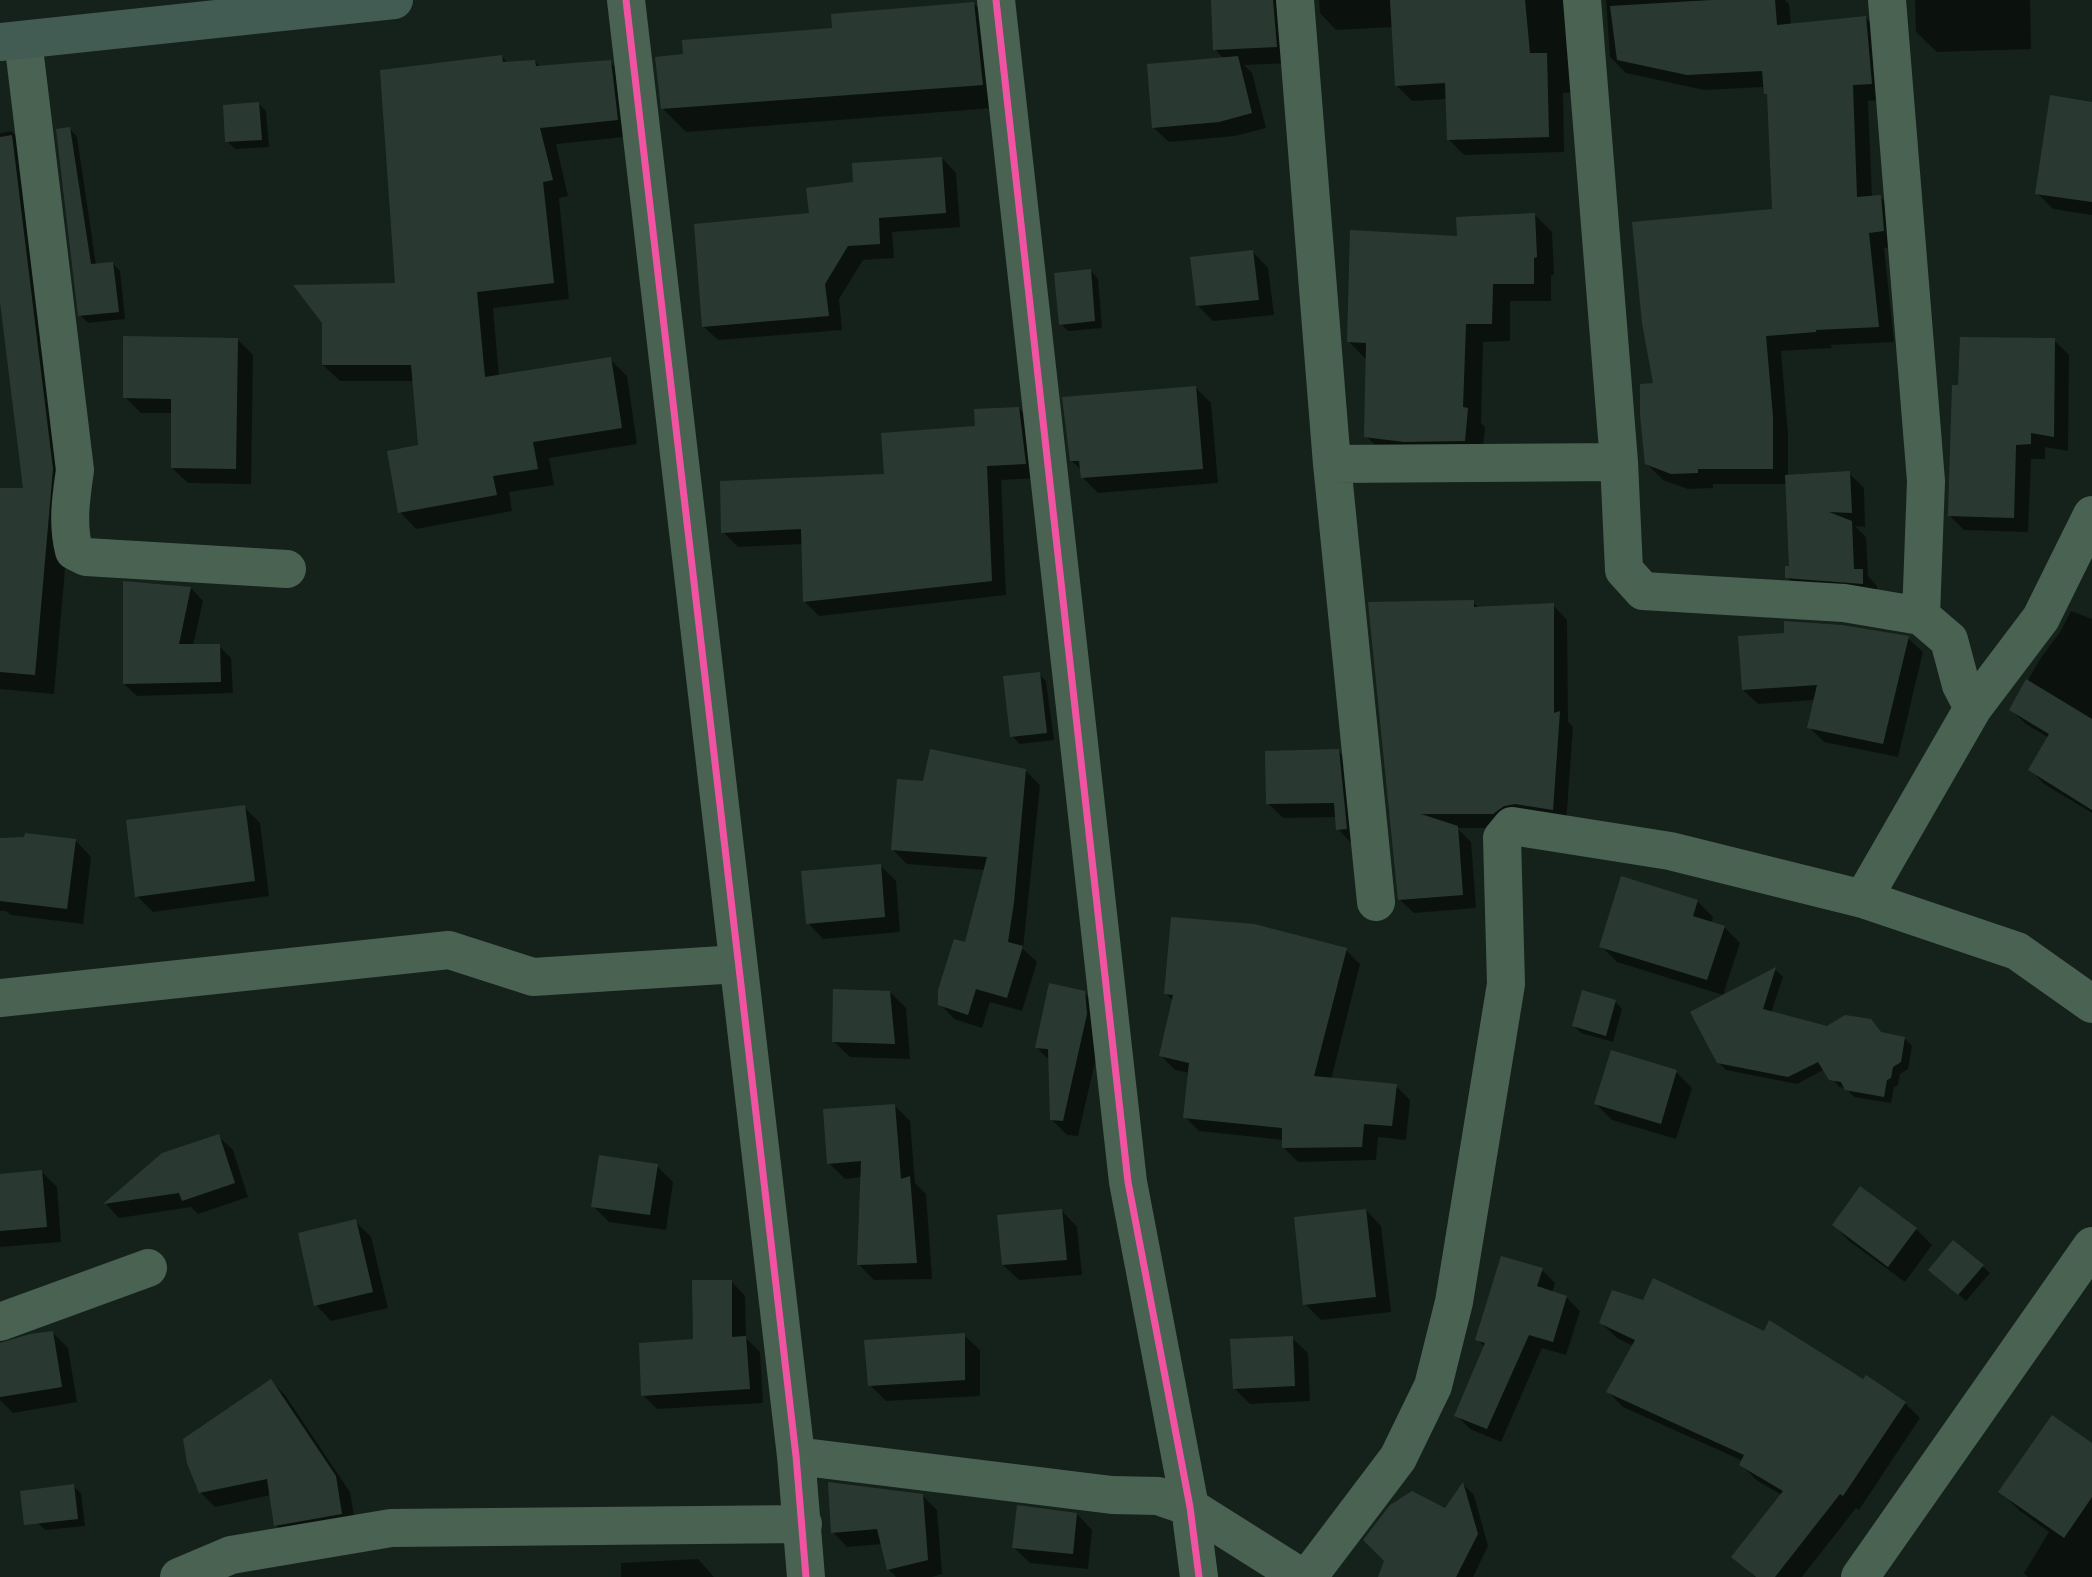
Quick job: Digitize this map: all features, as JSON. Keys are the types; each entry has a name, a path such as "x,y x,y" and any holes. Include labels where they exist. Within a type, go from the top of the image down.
{"main road":[{"path":"11,41 394,0"}],"street":[{"path":"626,0 796,1456 806,1577"},
{"path":"996,0 1128,1182 1190,1507 1199,1577"},
{"path":"1295,0 1332,464 1376,902"},
{"path":"1582,0 1619,462 1624,570 1643,592 1844,603 1921,616 1949,640 1961,685 1973,708"},
{"path":"1887,0 1926,481 1921,616"},
{"path":"11,41 75,470 69,532 74,551 86,557 287,569"},
{"path":"1332,464 1619,462"},
{"path":"1863,899 1973,708 2041,618 2092,516"},
{"path":"1308,1577 1398,1458 1433,1385 1454,1301 1506,984 1502,838 1512,826 1670,851 1863,899 2017,951 2092,1004"},
{"path":"0,998 449,950 533,977 738,964"},
{"path":"1860,1577 2092,1246"},
{"path":"0,1322 148,1268"},
{"path":"796,1456 1112,1495 1158,1496 1190,1507 1301,1577"},
{"path":"179,1577 231,1555 391,1528 803,1524"}],"building":[{"path":"1211,0 1273,0 1277,47 1213,50"},
{"path":"1390,0 1525,0 1530,53 1547,53 1549,137 1447,140 1445,83 1395,86"},
{"path":"1712,0 1775,0 1777,25 1866,16 1872,84 1853,85 1857,197 1881,195 1884,231 1869,233 1879,327 1766,336 1773,417 1773,469 1698,469 1698,473 1671,474 1645,464 1640,384 1653,383 1642,323 1632,222 1772,209 1767,94 1764,94 1762,71 1687,75 1617,60 1610,6"},
{"path":"974,2 983,85 661,109 655,57 683,54 682,40 832,28 831,14"},
{"path":"502,55 503,62 535,60 536,66 611,60 618,120 540,128 553,180 543,182 554,283 477,292 485,377 611,357 622,428 533,442 538,469 493,476 497,495 398,513 387,451 418,445 411,365 322,365 322,323 293,285 395,283 380,70"},
{"path":"1238,56 1252,113 1219,122 1152,128 1147,64"},
{"path":"2050,95 2092,102 2092,202 2035,194"},
{"path":"259,102 262,140 225,142 223,105"},
{"path":"70,127 91,264 113,262 119,312 78,316 56,129"},
{"path":"12,135 53,469 35,675 0,672 0,488 23,488 0,302 0,137"},
{"path":"942,157 946,213 879,218 880,244 848,246 825,284 829,316 702,327 694,224 809,213 806,188 853,182 852,163"},
{"path":"1535,213 1537,257 1534,258 1534,284 1493,284 1492,324 1466,324 1463,407 1468,408 1465,441 1404,442 1364,437 1366,343 1347,342 1350,230 1457,236 1456,217"},
{"path":"1253,250 1259,300 1196,306 1190,257"},
{"path":"1091,269 1095,321 1059,325 1054,273"},
{"path":"123,336 238,338 236,469 171,468 171,399 123,398"},
{"path":"1960,337 2055,338 2054,437 2031,433 2031,444 2016,445 2014,518 1948,516 1952,385 1958,385"},
{"path":"1196,386 1203,469 1081,478 1079,461 1070,461 1062,397"},
{"path":"1019,407 1026,464 987,466 992,581 803,602 801,529 721,533 720,481 884,474 881,433 975,426 974,409"},
{"path":"1850,471 1852,513 1829,512 1852,521 1854,569 1863,569 1863,584 1785,578 1785,566 1789,566 1785,475"},
{"path":"123,581 191,587 179,644 220,644 221,682 123,684"},
{"path":"1474,600 1474,607 1554,603 1554,713 1560,711 1553,810 1515,804 1504,806 1493,814 1421,814 1458,826 1463,895 1398,900 1368,602"},
{"path":"1784,621 1842,625 1909,636 1883,744 1807,728 1817,685 1742,690 1738,636 1784,633"},
{"path":"1040,672 1047,733 1010,737 1003,676"},
{"path":"2026,679 2092,719 2092,810 2028,770 2049,734 2009,710"},
{"path":"930,749 1026,769 1008,942 1023,946 1007,998 976,989 968,1015 938,1005 938,990 954,939 965,942 987,857 891,850 897,779 923,781"},
{"path":"1339,749 1347,829 1336,830 1334,803 1266,804 1265,751"},
{"path":"245,805 255,881 135,897 126,820"},
{"path":"25,833 76,839 67,909 0,901 0,838 24,837"},
{"path":"881,864 885,917 806,924 801,871"},
{"path":"1621,876 1698,900 1693,916 1725,926 1707,980 1599,947"},
{"path":"1171,917 1254,924 1347,948 1314,1076 1397,1084 1392,1126 1364,1124 1362,1147 1282,1148 1282,1128 1183,1118 1189,1063 1159,1056 1173,995 1164,994"},
{"path":"1776,967 1763,1009 1827,1026 1845,1015 1871,1019 1881,1032 1905,1037 1901,1062 1893,1067 1884,1097 1845,1090 1841,1082 1829,1080 1818,1062 1788,1077 1717,1063 1690,1012"},
{"path":"1049,983 1085,991 1087,1014 1063,1121 1050,1120 1048,1049 1035,1048"},
{"path":"833,989 890,991 895,1044 832,1042"},
{"path":"1582,990 1616,1000 1606,1036 1572,1026"},
{"path":"1611,1050 1677,1070 1661,1124 1594,1104"},
{"path":"895,1104 901,1179 910,1176 917,1263 857,1265 861,1161 827,1164 823,1109"},
{"path":"219,1134 235,1183 182,1201 179,1193 103,1204 162,1153"},
{"path":"599,1155 658,1164 650,1215 591,1207"},
{"path":"42,1170 47,1227 0,1231 0,1174"},
{"path":"1860,1186 1917,1228 1888,1267 1832,1225"},
{"path":"1062,1209 1067,1260 1002,1265 997,1215"},
{"path":"1366,1209 1376,1297 1303,1305 1294,1217"},
{"path":"356,1219 373,1292 314,1306 298,1233"},
{"path":"1953,1240 1984,1265 1958,1295 1928,1270"},
{"path":"1501,1256 1543,1268 1537,1286 1567,1296 1553,1342 1529,1335 1487,1429 1454,1416 1485,1343 1475,1340"},
{"path":"1653,1278 1764,1331 1769,1320 1863,1379 1866,1375 1906,1402 1843,1496 1840,1494 1775,1577 1756,1577 1731,1557 1783,1491 1739,1465 1744,1455 1606,1392 1635,1340 1599,1323 1612,1290 1643,1300"},
{"path":"692,1280 732,1280 732,1337 746,1336 750,1389 641,1396 639,1343 693,1339"},
{"path":"53,1331 62,1387 0,1397 0,1343 30,1334"},
{"path":"965,1333 965,1380 868,1386 864,1340"},
{"path":"1293,1336 1295,1386 1233,1389 1230,1339"},
{"path":"271,1379 336,1476 342,1514 274,1526 267,1479 199,1493 187,1463 183,1439"},
{"path":"2052,1415 2092,1443 2092,1497 2064,1538 1998,1492"},
{"path":"828,1482 923,1494 928,1560 887,1570 877,1529 831,1533"},
{"path":"1463,1482 1478,1534 1456,1577 1378,1577 1384,1561 1363,1540 1390,1505 1412,1491 1445,1508"},
{"path":"74,1484 78,1519 24,1525 20,1491"},
{"path":"1017,1505 1077,1513 1073,1554 1012,1548"}],"cycle path":[{"path":"626,0 796,1456 806,1577"},
{"path":"996,0 1128,1182 1190,1507 1199,1577"}]}
